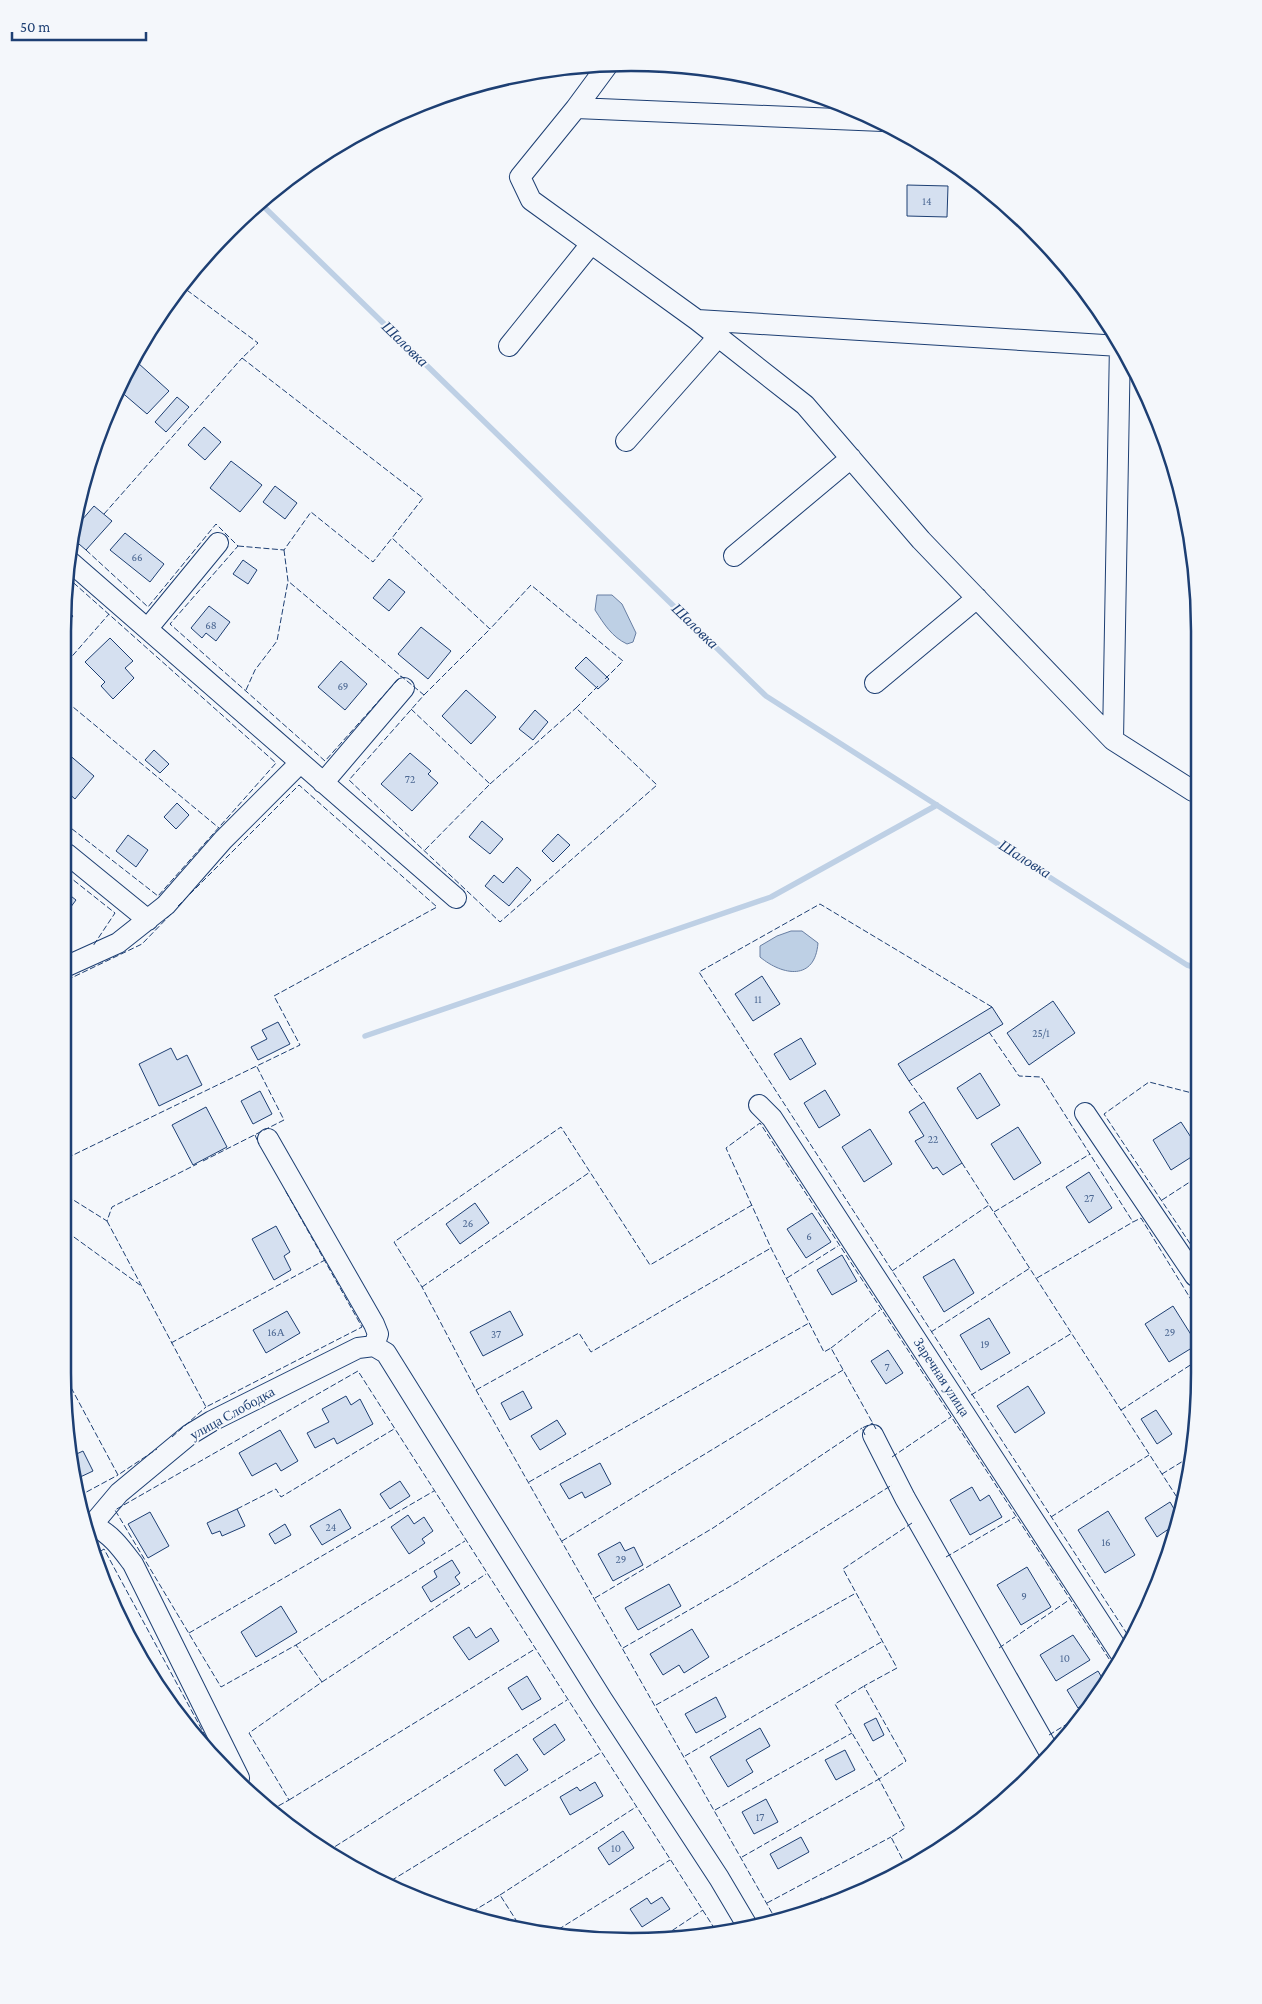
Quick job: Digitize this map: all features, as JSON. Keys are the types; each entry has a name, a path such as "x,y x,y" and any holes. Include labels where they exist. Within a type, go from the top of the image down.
{"street":[{"path":"603,72 520,177 531,200 697,320 805,405 921,540 1113,740 1191,787"},
{"path":"576,108 859,120"},
{"path":"509,346 590,244"},
{"path":"697,320 1111,343"},
{"path":"626,441 718,337"},
{"path":"1113,740 1120,358"},
{"path":"734,556 851,458"},
{"path":"148,628 218,543"},
{"path":"75,566 456,898"},
{"path":"875,683 977,598"},
{"path":"323,783 404,688"},
{"path":"71,964 118,943 166,905 223,840 300,763"},
{"path":"71,857 148,920"},
{"name":"Заречная улица","path":"759,1105 772,1118 1118,1650"},
{"path":"1085,1113 1191,1270"},
{"path":"268,1140 374,1324 378,1334 374,1346 386,1353 394,1363 455,1465 720,1878 745,1921"},
{"name":"улица Слободка","path":"92,1525 119,1493 189,1435 212,1420 340,1356 358,1348 374,1346"},
{"path":"873,1435 906,1498 1047,1748"},
{"path":"93,1529 106,1532 116,1541 133,1564 234,1768"}],"water":[{"path":"597,595 612,595 622,604 636,633 633,642 627,644 622,641 605,625 595,610"},
{"path":"791,931 802,931 818,943 816,955 811,964 804,969 788,971 778,968 760,957 760,946 777,936"}],"building":[{"path":"907,185 948,186 947,217 907,216"},
{"path":"139,364 169,391 147,414 124,394"},
{"path":"177,397 189,407 166,432 155,422"},
{"path":"204,427 221,442 205,460 188,445"},
{"path":"231,461 262,485 240,512 210,488"},
{"path":"275,486 297,503 285,519 263,502"},
{"path":"94,506 112,521 86,550 78,544 83,519"},
{"path":"125,533 164,564 150,582 110,550"},
{"path":"243,560 257,570 248,584 233,574"},
{"path":"389,579 405,592 389,611 373,598"},
{"path":"209,606 230,622 216,641 206,633 202,638 191,628"},
{"path":"421,627 451,651 428,679 398,654"},
{"path":"110,638 133,661 125,668 134,678 113,699 101,686 105,682 85,662"},
{"path":"586,657 609,679 598,689 575,668"},
{"path":"341,661 367,684 345,710 318,687"},
{"path":"466,690 496,717 471,744 442,716"},
{"path":"535,710 548,722 533,740 519,729"},
{"path":"154,750 169,764 160,773 145,760"},
{"path":"410,753 431,771 428,774 438,783 412,811 381,784"},
{"path":"71,756 94,776 75,799 71,796"},
{"path":"177,803 189,815 176,829 164,817"},
{"path":"482,821 503,839 490,854 469,837"},
{"path":"558,834 570,845 553,862 542,851"},
{"path":"128,835 148,850 136,867 116,851"},
{"path":"517,867 531,880 509,906 485,886 494,875 503,883"},
{"path":"71,896 76,900 71,907"},
{"path":"762,976 780,1004 753,1021 735,994"},
{"path":"1053,1001 1075,1033 1029,1065 1007,1033"},
{"path":"992,1007 1003,1024 909,1081 898,1064"},
{"path":"278,1022 290,1044 258,1060 251,1047 267,1039 262,1030"},
{"path":"801,1038 816,1064 790,1080 774,1054"},
{"path":"171,1048 177,1060 187,1055 202,1085 159,1106 139,1064"},
{"path":"980,1073 1000,1105 977,1119 957,1088"},
{"path":"825,1090 840,1115 819,1128 804,1103"},
{"path":"260,1091 272,1114 253,1124 241,1101"},
{"path":"924,1102 962,1163 943,1175 937,1167 933,1169 915,1141 924,1136 909,1112"},
{"path":"206,1107 227,1147 193,1165 172,1125"},
{"path":"1181,1122 1191,1137 1191,1157 1171,1170 1153,1140"},
{"path":"1018,1127 1041,1163 1014,1180 991,1144"},
{"path":"870,1129 892,1164 864,1182 842,1147"},
{"path":"1089,1172 1112,1208 1089,1223 1066,1187"},
{"path":"475,1203 489,1223 460,1244 446,1224"},
{"path":"812,1213 831,1242 806,1258 787,1229"},
{"path":"276,1226 290,1252 284,1256 291,1270 274,1280 252,1239"},
{"path":"842,1255 857,1281 832,1295 817,1270"},
{"path":"954,1259 974,1293 944,1312 923,1277"},
{"path":"1173,1306 1191,1335 1191,1348 1169,1362 1145,1324"},
{"path":"287,1311 300,1333 266,1353 253,1330"},
{"path":"510,1311 523,1335 483,1356 470,1332"},
{"path":"989,1318 1010,1353 981,1370 960,1335"},
{"path":"888,1350 903,1373 886,1384 871,1361"},
{"path":"1028,1386 1045,1413 1015,1433 997,1406"},
{"path":"523,1391 532,1408 510,1420 501,1403"},
{"path":"346,1396 351,1405 360,1399 373,1424 337,1444 334,1438 315,1448 307,1433 329,1422 322,1409"},
{"path":"1156,1410 1172,1434 1157,1444 1141,1419"},
{"path":"557,1420 566,1434 540,1450 531,1436"},
{"path":"280,1430 298,1461 281,1471 276,1463 252,1476 239,1453"},
{"path":"83,1451 93,1471 81,1477 77,1454"},
{"path":"600,1463 611,1484 585,1498 582,1492 569,1499 560,1484"},
{"path":"400,1481 410,1496 390,1509 380,1494"},
{"path":"972,1487 980,1501 989,1495 1002,1517 970,1535 950,1500"},
{"path":"1170,1502 1174,1509 1169,1529 1157,1537 1145,1518"},
{"path":"237,1509 245,1526 222,1536 220,1531 212,1534 207,1523"},
{"path":"340,1509 351,1528 322,1545 310,1526"},
{"path":"1108,1511 1135,1555 1105,1573 1078,1530"},
{"path":"150,1512 169,1546 148,1558 128,1524"},
{"path":"408,1515 414,1524 424,1517 433,1531 422,1539 425,1543 409,1554 391,1527"},
{"path":"285,1524 291,1535 275,1544 269,1534"},
{"path":"620,1542 625,1551 634,1547 643,1565 613,1581 598,1554"},
{"path":"452,1560 460,1573 455,1577 460,1584 431,1602 422,1587 437,1577 434,1571"},
{"path":"1027,1567 1051,1607 1021,1625 997,1585"},
{"path":"669,1584 681,1606 638,1630 625,1608"},
{"path":"281,1606 297,1632 256,1657 241,1632"},
{"path":"469,1627 476,1638 491,1628 499,1641 469,1660 453,1637"},
{"path":"692,1629 709,1657 684,1673 679,1665 663,1675 650,1654"},
{"path":"1073,1635 1090,1660 1056,1681 1040,1655"},
{"path":"1098,1671 1101,1676 1078,1708 1067,1690"},
{"path":"527,1676 541,1699 522,1710 508,1688"},
{"path":"716,1697 726,1717 696,1733 685,1714"},
{"path":"876,1718 884,1735 873,1741 864,1724"},
{"path":"555,1724 565,1740 544,1755 533,1739"},
{"path":"760,1728 770,1746 746,1760 753,1772 728,1787 710,1757"},
{"path":"845,1750 855,1770 836,1780 825,1760"},
{"path":"517,1754 528,1770 505,1786 494,1770"},
{"path":"595,1782 603,1796 570,1815 560,1797 577,1787 580,1791"},
{"path":"766,1799 778,1822 754,1834 742,1812"},
{"path":"623,1831 634,1848 609,1865 598,1848"},
{"path":"801,1837 809,1852 778,1869 770,1854"},
{"path":"662,1897 670,1909 642,1927 630,1909 647,1898 651,1904"}],"waterway":[{"name":"Шаловка","path":"265,208 766,696 1191,966"},
{"path":"365,1036 771,897 937,805"}],"fence":[{"path":"187,290 258,343 242,358 423,498 392,538 490,629 531,585 623,661 605,679"},
{"path":"104,514 242,358"},
{"path":"238,546 284,550 311,512 373,562 392,538"},
{"path":"86,550 148,607 216,524 238,546 170,624 325,761 401,676 424,695 349,780 500,922 657,785 576,708 598,686"},
{"path":"284,550 288,581 401,676"},
{"path":"246,690 255,670 277,641 288,581"},
{"path":"71,828 158,896 276,763 73,583"},
{"path":"71,657 109,614"},
{"path":"424,695 490,629"},
{"path":"71,705 219,828"},
{"path":"490,784 576,708"},
{"path":"411,709 490,784 424,851"},
{"path":"71,1156 300,1045 274,996 437,907 299,785 178,906"},
{"path":"71,878 115,913 93,946"},
{"path":"992,1007 820,904 699,972 1127,1633"},
{"path":"71,978 142,944 173,912"},
{"path":"989,1032 1019,1076 1041,1077 1133,1222 1141,1218 1191,1299"},
{"path":"203,1161 284,1120 256,1065"},
{"path":"909,1081 924,1102"},
{"path":"1191,1093 1149,1082 1104,1114 1191,1245"},
{"path":"876,1429 831,1348 824,1352 771,1248 726,1148 760,1123 1111,1661"},
{"path":"752,1205 650,1265 561,1127 394,1242 422,1287 476,1390 773,1915"},
{"path":"255,1135 259,1144"},
{"path":"994,1212 1090,1154"},
{"path":"962,1163 1177,1497"},
{"path":"71,1198 107,1221 112,1207 197,1164"},
{"path":"422,1287 590,1172"},
{"path":"1162,1200 1191,1181"},
{"path":"107,1221 206,1407 362,1327 285,1190"},
{"path":"892,1271 989,1205"},
{"path":"1037,1278 1133,1222"},
{"path":"71,1235 140,1285"},
{"path":"787,1278 838,1246"},
{"path":"476,1390 579,1333 591,1352 771,1248"},
{"path":"171,1343 325,1260"},
{"path":"931,1332 1030,1268"},
{"path":"831,1348 880,1310"},
{"path":"529,1482 809,1323"},
{"path":"971,1395 1072,1333"},
{"path":"1121,1410 1191,1365"},
{"path":"562,1541 843,1370"},
{"path":"277,1807 289,1800 249,1733 322,1682 296,1645 221,1687 115,1510 358,1371 713,1926"},
{"path":"71,1388 118,1475 157,1449"},
{"path":"172,1437 206,1407"},
{"path":"892,1457 951,1417"},
{"path":"865,1435 862,1428 873,1423"},
{"path":"595,1598 713,1528 862,1428"},
{"path":"237,1509 276,1489 281,1497 394,1429"},
{"path":"1051,1517 1149,1455"},
{"path":"1162,1474 1184,1461"},
{"path":"84,1493 118,1475"},
{"path":"623,1648 736,1583 892,1485"},
{"path":"189,1633 434,1491"},
{"path":"946,1557 1015,1517"},
{"path":"904,1862 891,1837 905,1828 879,1779 906,1761 864,1686 897,1668 843,1569 912,1523"},
{"path":"296,1645 465,1541"},
{"path":"100,1551 104,1549 206,1737"},
{"path":"322,1682 486,1574"},
{"path":"656,1705 856,1593"},
{"path":"999,1648 1069,1600"},
{"path":"685,1756 883,1641"},
{"path":"289,1800 535,1649"},
{"path":"742,1857 879,1779 835,1704 864,1686"},
{"path":"334,1847 567,1700"},
{"path":"1049,1735 1067,1724"},
{"path":"715,1810 852,1733"},
{"path":"393,1879 600,1753"},
{"path":"500,1895 636,1807"},
{"path":"767,1903 891,1837"},
{"path":"560,1928 670,1860"},
{"path":"474,1910 500,1895 516,1921"},
{"path":"670,1932 703,1910"}]}
